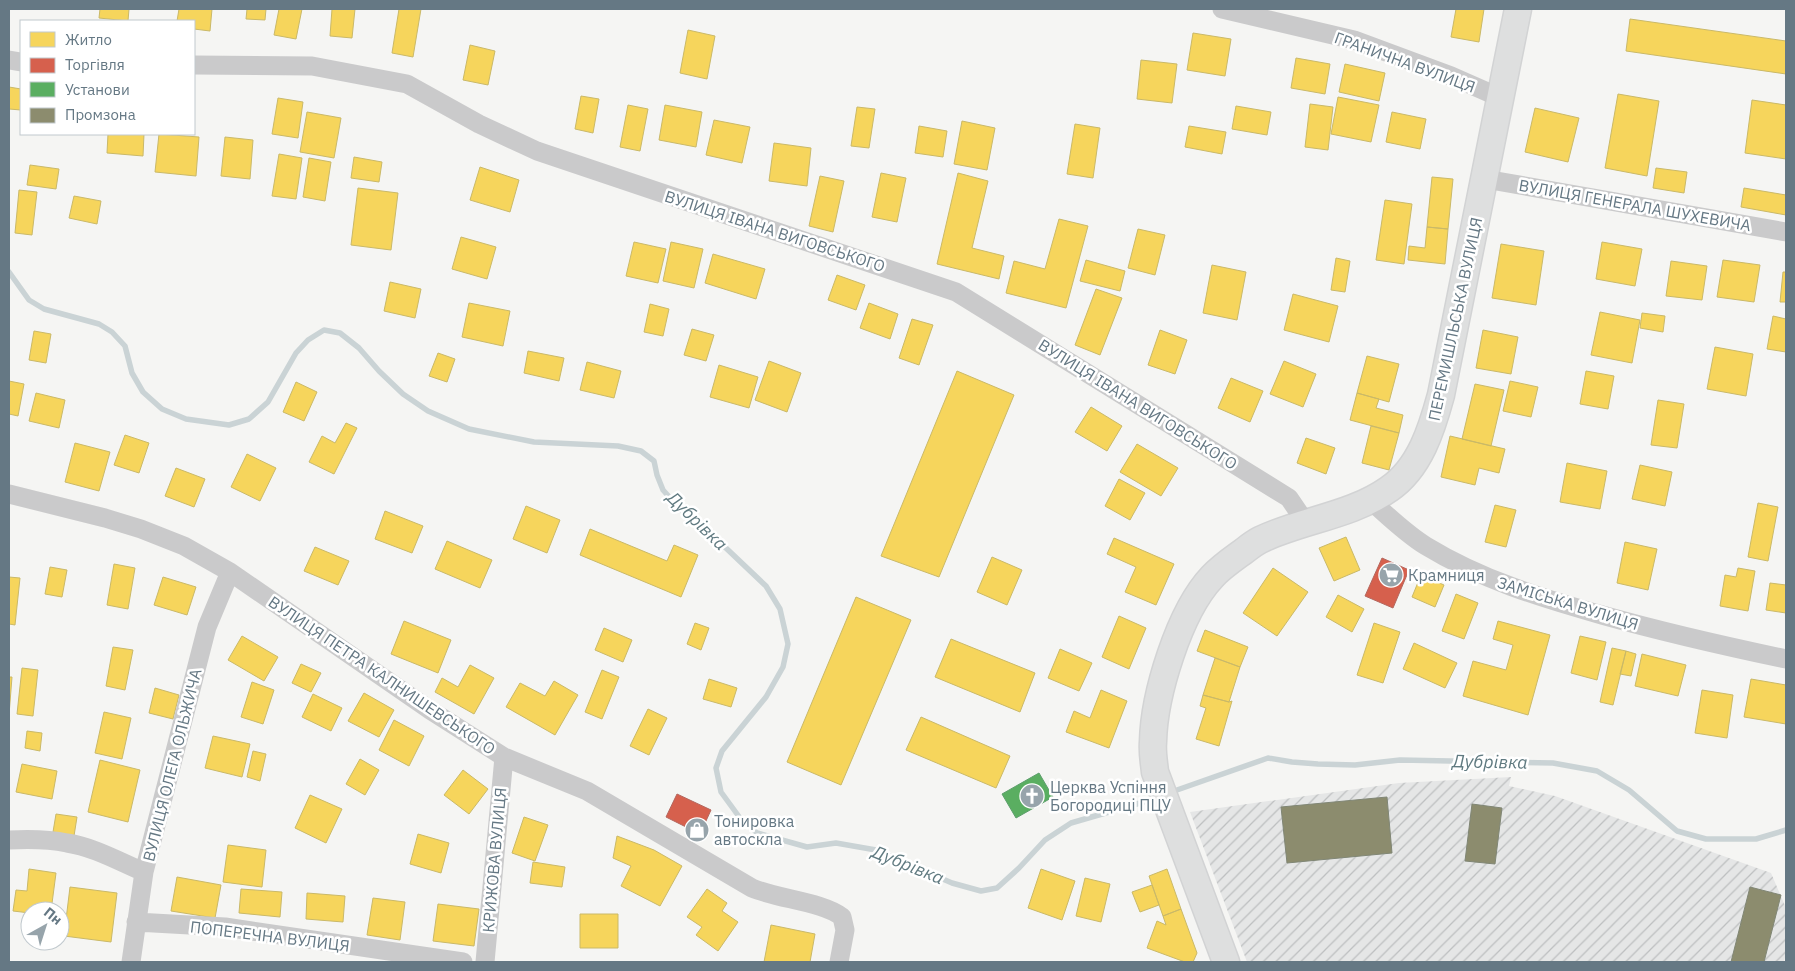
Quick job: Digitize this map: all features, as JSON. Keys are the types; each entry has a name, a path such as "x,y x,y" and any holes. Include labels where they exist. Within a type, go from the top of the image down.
{"main road":[{"name":"ПЕРЕМИШЛЬСЬКА ВУЛИЦЯ","path":"1226,962 1155,772 1153,742 1158,702 1169,660 1182,626 1198,598 1211,578 1231,560 1258,541 1370,500 1391,488 1407,471 1418,455 1432,428 1441,395 1518,9"}],"street":[{"name":"ГРАНИЧНА ВУЛИЦЯ","path":"1222,9 1354,40 1451,76 1500,98"},
{"name":"ВУЛИЦЯ ІВАНА ВИГОВСЬКОГО","path":"195,65 312,66 407,84 479,124 537,151 956,292 1290,498 1306,523"},
{"name":"ВУЛИЦЯ ГЕНЕРАЛА ШУХЕВИЧА","path":"1485,179 1786,232"},
{"name":"ВУЛИЦЯ ПЕТРА КАЛНИШЕВСЬКОГО","path":"9,494 105,518 141,529 184,546 230,572 430,710 504,757 587,791 752,888 768,895 833,910 842,917 845,930 839,962"},
{"name":"ЗАМІСЬКА ВУЛИЦЯ","path":"1370,500 1425,546 1477,573 1501,583 1568,606 1665,633 1786,660"},
{"name":"ВУЛИЦЯ ОЛЕГА ОЛЬЖИЧА","path":"131,962 144,872 207,626 230,572"},
{"name":"КРИЖОВА ВУЛИЦЯ","path":"485,962 504,757"},
{"path":"9,840 30,839 68,843 99,853 144,872"},
{"name":"ПОПЕРЕЧНА ВУЛИЦЯ","path":"136,922 225,928 463,962"}],"shaded area":[{"path":"1511,777 1509,786 1555,796 1771,873 1786,908 1786,953 1784,962 1247,962 1190,812 1399,783"}],"building: Житло":[{"path":"100,9 129,9 128,20 99,18"},
{"path":"179,9 212,9 210,31 195,29 195,20 177,20"},
{"path":"247,9 266,9 265,20 246,19"},
{"path":"279,9 302,9 296,39 274,35"},
{"path":"332,9 355,9 352,38 330,36"},
{"path":"399,9 421,9 413,57 392,53"},
{"path":"1456,9 1484,9 1479,42 1451,37"},
{"path":"1630,19 1786,41 1786,74 1626,51"},
{"path":"688,30 715,36 707,79 680,73"},
{"path":"1193,33 1231,39 1225,76 1187,70"},
{"path":"470,45 495,51 488,85 463,80"},
{"path":"1296,58 1330,64 1325,94 1291,88"},
{"path":"1141,60 1177,64 1172,103 1137,99"},
{"path":"1345,64 1385,73 1379,101 1339,92"},
{"path":"9,87 20,89 20,110 9,109"},
{"path":"1618,94 1659,101 1647,176 1605,168"},
{"path":"581,96 599,99 593,133 575,129"},
{"path":"1338,97 1379,105 1371,142 1331,134"},
{"path":"278,98 303,102 298,138 272,134"},
{"path":"1752,100 1786,105 1786,159 1745,153"},
{"path":"1310,104 1333,107 1328,150 1305,147"},
{"path":"628,105 648,109 640,151 620,147"},
{"path":"665,105 702,112 696,147 659,140"},
{"path":"1236,106 1271,112 1267,135 1232,129"},
{"path":"857,107 875,109 869,148 851,146"},
{"path":"1535,108 1579,118 1568,162 1525,152"},
{"path":"307,112 341,118 334,158 300,152"},
{"path":"1392,112 1426,119 1420,149 1386,142"},
{"path":"714,120 750,127 742,163 706,155"},
{"path":"962,121 995,128 987,170 954,164"},
{"path":"1075,124 1100,128 1093,178 1067,174"},
{"path":"919,126 947,131 943,157 915,153"},
{"path":"1189,126 1226,132 1222,154 1185,147"},
{"path":"108,135 144,135 143,156 107,153"},
{"path":"159,135 199,137 196,176 155,172"},
{"path":"225,137 253,140 250,179 221,176"},
{"path":"774,143 811,148 807,186 769,181"},
{"path":"279,154 302,158 296,199 272,196"},
{"path":"354,157 382,162 379,182 351,178"},
{"path":"309,158 331,162 325,201 303,197"},
{"path":"30,165 59,169 56,189 27,185"},
{"path":"480,167 519,180 510,212 470,200"},
{"path":"1656,168 1687,172 1684,193 1653,188"},
{"path":"881,173 906,178 897,222 872,217"},
{"path":"958,173 988,181 972,248 1004,256 999,279 937,264"},
{"path":"820,176 844,181 833,232 809,226"},
{"path":"1432,177 1453,179 1448,229 1427,227"},
{"path":"358,188 398,193 391,250 351,245"},
{"path":"1744,188 1786,195 1786,215 1741,207"},
{"path":"19,190 37,192 32,235 15,233"},
{"path":"74,196 101,201 97,224 69,218"},
{"path":"1385,200 1412,204 1404,264 1376,260"},
{"path":"1059,219 1088,226 1066,308 1006,293 1014,261 1045,269"},
{"path":"1427,227 1448,229 1445,264 1408,260 1409,246 1425,248"},
{"path":"1138,229 1165,235 1155,275 1128,268"},
{"path":"461,237 496,247 487,279 452,269"},
{"path":"634,242 666,249 658,283 626,276"},
{"path":"671,242 703,249 694,288 663,281"},
{"path":"1602,242 1642,249 1635,286 1596,279"},
{"path":"1501,244 1544,251 1536,305 1492,298"},
{"path":"713,254 765,269 756,299 705,283"},
{"path":"1336,258 1350,261 1345,292 1331,290"},
{"path":"1086,260 1125,271 1120,291 1080,281"},
{"path":"1723,260 1760,265 1754,302 1717,297"},
{"path":"1671,261 1707,266 1702,300 1666,296"},
{"path":"1212,265 1246,272 1237,320 1203,313"},
{"path":"1783,272 1786,272 1786,302 1780,302"},
{"path":"837,275 865,285 856,310 828,300"},
{"path":"390,282 421,289 415,318 384,311"},
{"path":"1096,289 1122,298 1100,355 1075,345"},
{"path":"1293,294 1338,306 1329,342 1284,330"},
{"path":"469,303 510,311 503,346 462,337"},
{"path":"869,303 898,314 890,339 860,328"},
{"path":"650,304 669,309 663,336 644,332"},
{"path":"1600,312 1640,320 1632,363 1591,355"},
{"path":"1642,313 1665,316 1663,332 1640,328"},
{"path":"1773,316 1786,319 1786,352 1767,349"},
{"path":"912,319 933,325 919,365 899,358"},
{"path":"692,329 714,335 706,361 684,355"},
{"path":"1160,330 1187,340 1175,374 1148,365"},
{"path":"1483,330 1518,337 1511,374 1476,368"},
{"path":"34,331 51,334 46,363 29,360"},
{"path":"1715,347 1753,354 1746,396 1707,389"},
{"path":"528,351 564,358 559,381 524,373"},
{"path":"438,353 455,359 447,382 429,376"},
{"path":"1367,356 1399,364 1389,402 1357,393"},
{"path":"769,361 801,373 787,412 755,400"},
{"path":"1284,361 1316,374 1303,407 1270,394"},
{"path":"587,362 621,371 614,398 580,390"},
{"path":"719,365 758,377 749,408 710,397"},
{"path":"957,371 1014,395 939,577 881,556"},
{"path":"1586,371 1614,376 1608,409 1580,404"},
{"path":"1231,378 1263,391 1250,422 1218,408"},
{"path":"9,381 24,384 18,416 9,414"},
{"path":"1510,381 1538,387 1531,417 1503,411"},
{"path":"296,382 317,392 304,421 283,412"},
{"path":"1475,384 1504,390 1491,446 1462,439"},
{"path":"36,393 65,400 59,428 29,421"},
{"path":"1357,393 1379,399 1376,408 1403,415 1399,433 1350,420"},
{"path":"1658,400 1684,404 1677,448 1651,445"},
{"path":"1091,407 1122,426 1107,451 1075,432"},
{"path":"346,423 357,428 334,474 309,462 322,436 335,443"},
{"path":"1371,426 1399,433 1389,470 1362,463"},
{"path":"125,435 149,443 139,473 114,465"},
{"path":"1450,436 1505,449 1499,473 1479,468 1475,485 1441,477"},
{"path":"1306,438 1335,448 1326,474 1297,463"},
{"path":"75,443 110,452 99,491 65,482"},
{"path":"1137,444 1178,468 1161,496 1120,472"},
{"path":"247,454 276,468 260,501 231,487"},
{"path":"1567,463 1607,471 1600,509 1560,502"},
{"path":"1640,465 1672,472 1665,506 1632,499"},
{"path":"176,468 205,479 194,507 165,496"},
{"path":"1119,479 1145,493 1130,520 1105,506"},
{"path":"1758,503 1778,507 1768,561 1748,557"},
{"path":"1495,505 1516,510 1506,547 1485,542"},
{"path":"526,506 560,520 547,553 513,539"},
{"path":"385,511 423,526 412,553 375,539"},
{"path":"590,529 667,561 674,545 698,555 681,597 580,555"},
{"path":"1346,537 1360,570 1334,581 1319,548"},
{"path":"1114,538 1174,564 1156,605 1125,592 1136,567 1107,554"},
{"path":"447,541 492,560 480,588 435,569"},
{"path":"1625,542 1657,549 1648,590 1617,583"},
{"path":"315,547 349,561 338,585 304,571"},
{"path":"992,557 1022,570 1007,605 977,592"},
{"path":"114,564 135,568 128,609 107,605"},
{"path":"50,567 67,570 62,597 45,594"},
{"path":"1273,568 1308,592 1277,636 1243,613"},
{"path":"1738,568 1755,571 1748,611 1720,606 1725,575 1736,577"},
{"path":"1421,575 1444,585 1435,607 1412,597"},
{"path":"9,577 20,578 15,625 9,624"},
{"path":"163,577 196,587 187,615 154,605"},
{"path":"1770,583 1786,585 1786,613 1766,610"},
{"path":"1456,594 1478,603 1464,639 1442,631"},
{"path":"1338,595 1364,609 1352,632 1326,617"},
{"path":"856,597 911,620 841,785 787,762"},
{"path":"1119,616 1146,628 1129,669 1102,657"},
{"path":"404,621 451,640 438,673 391,654"},
{"path":"1498,621 1550,635 1528,715 1463,696 1473,661 1506,670 1513,645 1493,639"},
{"path":"695,623 709,628 701,650 687,644"},
{"path":"1374,623 1400,632 1383,683 1357,675"},
{"path":"604,628 632,640 623,662 595,650"},
{"path":"1205,630 1248,647 1240,667 1197,651"},
{"path":"242,636 278,657 264,681 228,660"},
{"path":"1580,636 1606,642 1597,680 1571,673"},
{"path":"951,639 1035,673 1020,712 935,677"},
{"path":"1414,643 1457,663 1445,688 1403,669"},
{"path":"113,647 133,650 125,690 106,686"},
{"path":"1612,648 1626,651 1613,705 1600,702"},
{"path":"1060,649 1092,663 1079,691 1048,678"},
{"path":"1626,651 1636,654 1631,676 1620,674"},
{"path":"1642,654 1686,665 1678,696 1635,686"},
{"path":"1215,658 1240,667 1229,702 1203,695"},
{"path":"301,664 321,673 311,692 292,683"},
{"path":"470,665 494,678 474,714 435,692 442,678 458,687"},
{"path":"22,668 38,670 33,716 17,714"},
{"path":"602,670 619,677 602,719 585,712"},
{"path":"9,677 12,677 9,715"},
{"path":"709,679 737,688 731,707 703,699"},
{"path":"1751,679 1786,685 1786,724 1744,717"},
{"path":"554,681 578,695 555,735 506,707 520,683 545,696"},
{"path":"252,682 274,690 263,724 241,717"},
{"path":"155,688 179,695 173,719 149,713"},
{"path":"1101,690 1127,701 1109,748 1066,732 1074,711 1090,718"},
{"path":"1702,690 1733,695 1727,738 1695,733"},
{"path":"364,693 394,710 379,737 348,721"},
{"path":"313,694 342,708 331,731 302,717"},
{"path":"1203,695 1229,702 1232,701 1219,746 1196,739 1206,708 1200,706"},
{"path":"648,709 667,718 649,755 630,746"},
{"path":"104,712 131,718 122,759 95,753"},
{"path":"921,717 1010,756 996,788 906,750"},
{"path":"394,720 424,736 409,766 379,750"},
{"path":"27,731 42,733 40,751 25,748"},
{"path":"213,736 250,744 242,777 205,768"},
{"path":"253,751 266,754 260,781 247,777"},
{"path":"360,759 379,770 365,795 346,784"},
{"path":"100,760 140,770 128,822 88,812"},
{"path":"22,764 57,771 52,799 16,792"},
{"path":"463,770 488,789 469,814 444,795"},
{"path":"310,795 342,809 326,843 295,828"},
{"path":"56,814 77,817 74,836 53,832"},
{"path":"524,817 548,825 535,861 512,853"},
{"path":"418,834 449,843 441,873 410,864"},
{"path":"617,836 654,850 682,866 660,906 621,886 631,866 613,858"},
{"path":"228,845 266,850 262,887 223,882"},
{"path":"533,862 565,867 562,887 530,883"},
{"path":"29,869 56,873 52,901 20,901 20,912 13,911 16,890 27,891"},
{"path":"1041,869 1075,881 1062,920 1028,908"},
{"path":"1167,869 1181,909 1163,916 1149,876"},
{"path":"177,877 221,885 215,918 171,911"},
{"path":"1085,878 1110,884 1101,922 1076,916"},
{"path":"1152,885 1159,905 1140,912 1132,892"},
{"path":"70,887 117,893 111,942 70,937 70,901 68,901"},
{"path":"241,889 282,892 280,917 239,913"},
{"path":"707,889 727,903 722,911 738,922 718,951 696,935 702,927 687,917"},
{"path":"307,893 345,896 343,922 306,919"},
{"path":"373,898 405,902 400,940 367,935"},
{"path":"438,904 479,909 474,946 433,941"},
{"path":"1181,909 1197,953 1193,962 1185,962 1147,948 1157,921 1166,925 1163,916"},
{"path":"580,914 618,914 618,948 580,948"},
{"path":"771,925 815,934 810,962 764,962"}],"building: Торгівля":[{"path":"1382,558 1409,570 1393,608 1365,596"},
{"path":"677,794 711,810 700,834 666,817"}],"building: Установи":[{"path":"1039,773 1053,797 1016,818 1002,794"}],"building: Промзона":[{"path":"1387,797 1392,853 1287,863 1281,807"},
{"path":"1472,804 1502,808 1495,864 1465,861"},
{"path":"1750,887 1781,895 1764,962 1731,962"}],"waterway":[{"name":"Дубрівка","path":"9,272 29,300 44,309 99,324 112,332 125,346 132,373 143,392 162,409 186,419 229,425 249,419 268,402 296,353 308,340 324,330 340,333 359,348 403,394 428,411 469,429 534,442 618,446 641,451 654,461 663,490 681,510 708,531 766,586 780,609 788,644 783,667 766,697 722,751 716,768 721,792 740,818 757,833 807,847 836,843 876,850 952,883 981,891 997,888 1045,840 1071,823 1147,801"},
{"name":"Дубрівка","path":"1177,790 1268,758 1292,762 1355,765 1400,760 1553,763 1597,771 1629,790 1677,831 1706,839 1756,839 1786,830"}],"place":[{"name":"Крамниця","path":"1391,575"},
{"name":"Церква Успіння Богородиці ПЦУ","path":"1032,796"},
{"name":"Тонировка автоскла","path":"697,830"}]}
